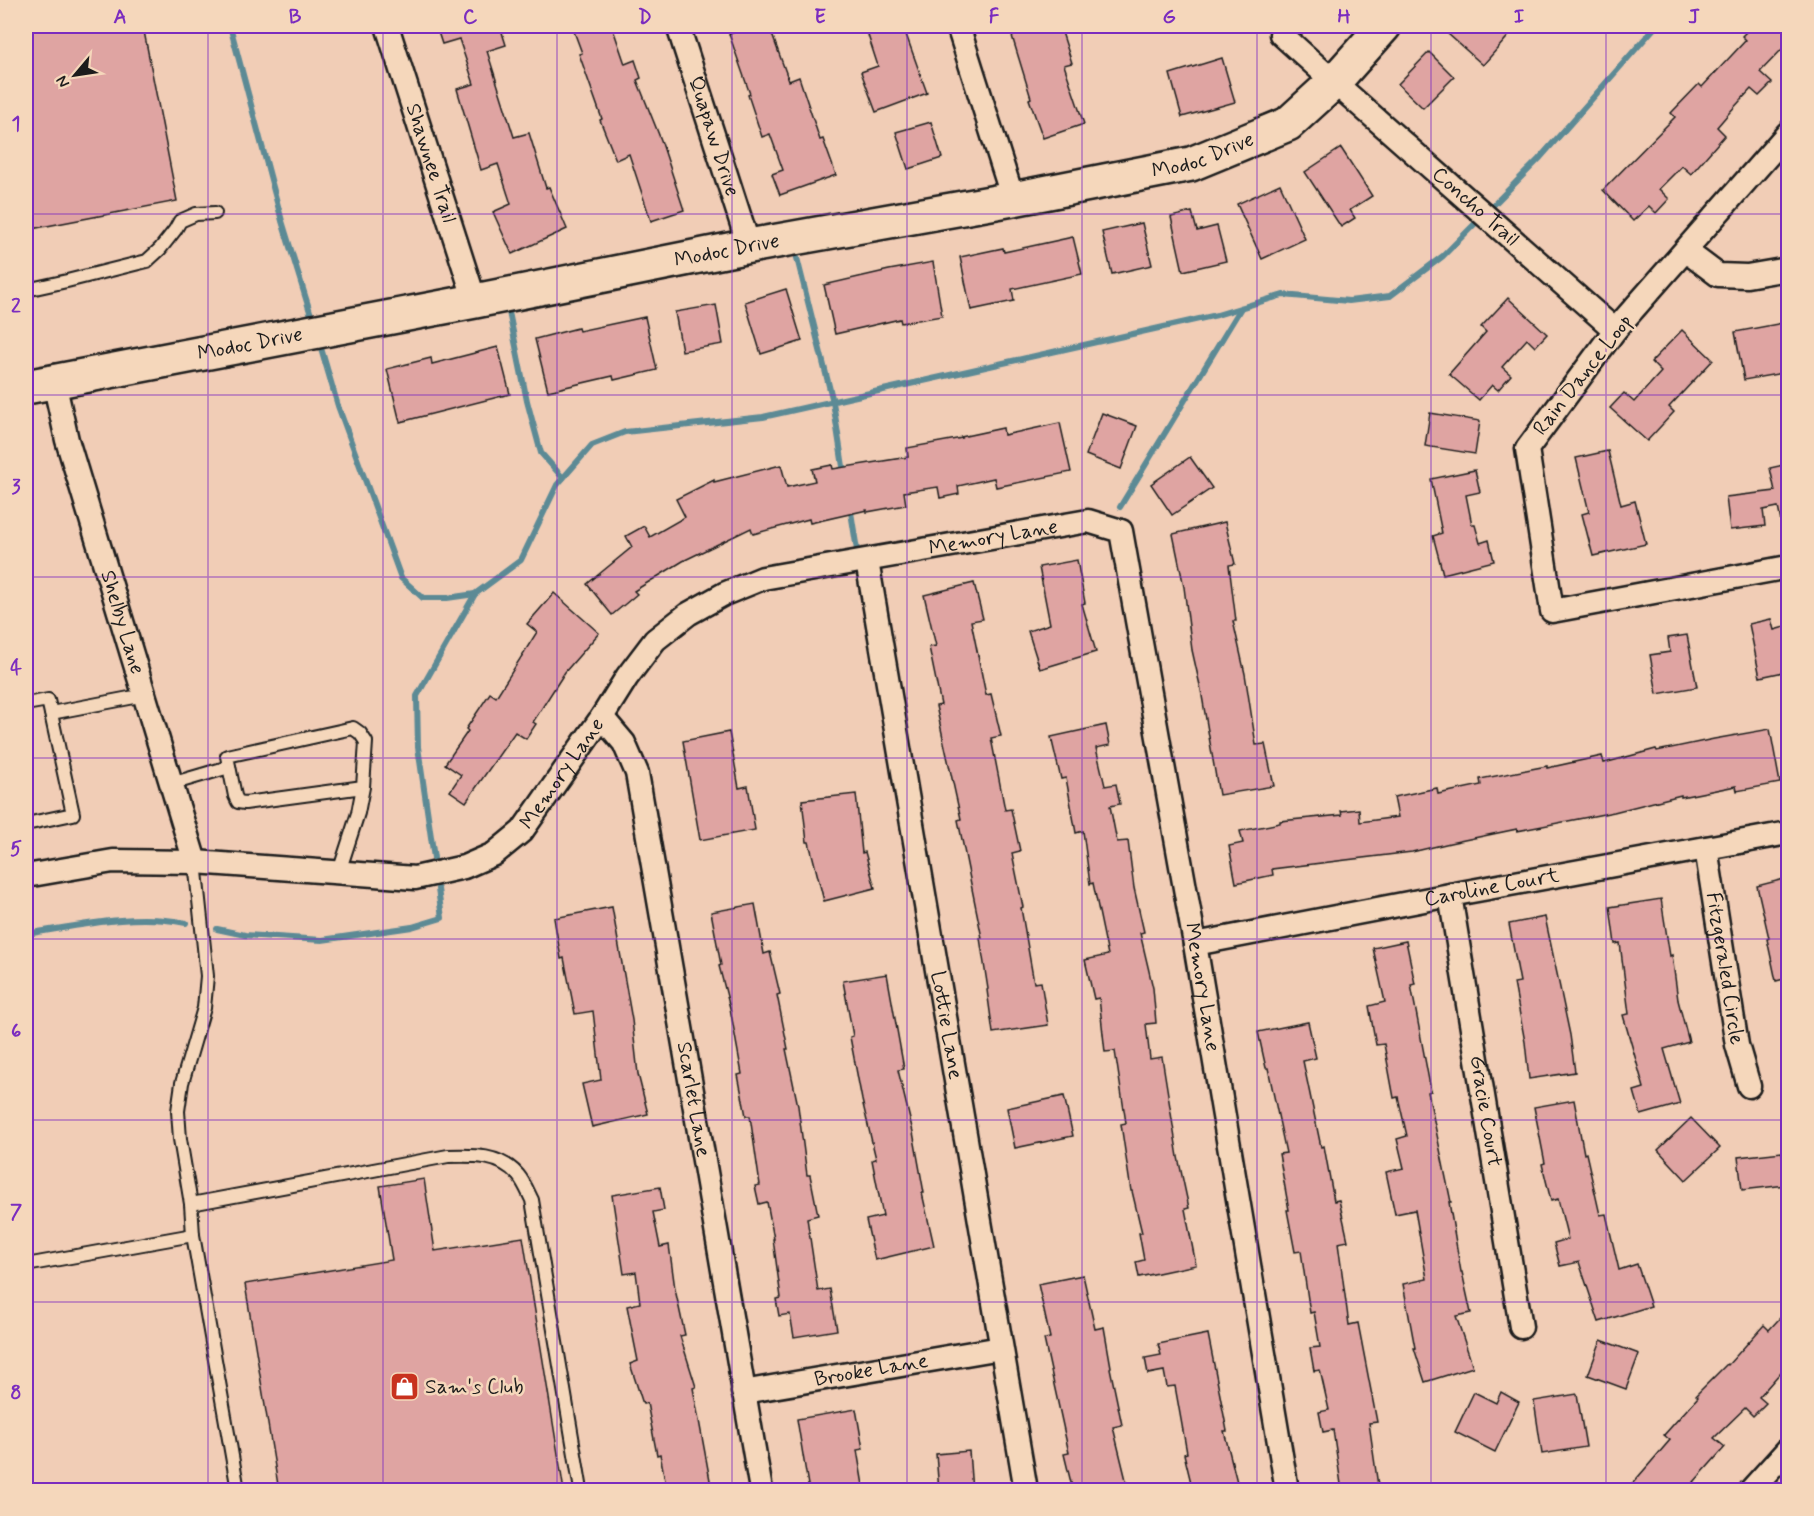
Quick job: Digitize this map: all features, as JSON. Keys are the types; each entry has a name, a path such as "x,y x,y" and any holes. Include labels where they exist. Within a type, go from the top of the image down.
{"street":[{"name":"Shawnee Trail","path":"387,26 475,301"},
{"name":"Quapaw Drive","path":"678,26 749,246"},
{"path":"958,26 1013,199"},
{"name":"Modoc Drive","path":"40,385 749,246 1013,199 1191,164 1288,124 1334,82 1384,26"},
{"name":"Concho Trail","path":"1281,34 1615,330"},
{"name":"Rain Dance Loop","path":"1788,133 1615,330 1527,449 1552,611 1788,567"},
{"path":"1686,251 1718,275 1747,276 1788,269"},
{"name":"Shelby Lane","path":"40,385 67,440 195,862"},
{"name":"Memory Lane","path":"26,876 113,861 195,862 415,878 464,867 494,854 522,831 602,717 627,677 655,640 688,614 724,594 763,578 1088,521 1121,531 1195,944 1287,1491"},
{"name":"Lottie Lane","path":"867,561 1026,1491"},
{"name":"Scarlet Lane","path":"602,717 624,744 637,773 761,1491"},
{"name":"Caroline Court","path":"1195,944 1788,833"},
{"name":"Fitzgeraled Circle","path":"1706,848 1737,1045 1749,1086"},
{"name":"Gracie Court","path":"1450,895 1521,1327"},
{"name":"Brooke Lane","path":"743,1392 1001,1348"},
{"path":"1751,1491 1788,1449"}],"lane":[{"path":"26,290 147,261 160,249 180,221 196,214 215,213"},
{"path":"51,713 145,695"},
{"path":"26,704 48,700 73,814 26,824"},
{"path":"339,872 358,813 363,787 366,742 360,733 353,728 227,756 235,795 238,802 245,804 363,787"},
{"path":"171,784 229,767"},
{"path":"195,862 207,976 204,1008 182,1083 178,1112 193,1235 238,1491"},
{"path":"191,1204 448,1156 477,1154 501,1161 518,1175 532,1200 580,1491"},
{"path":"26,1265 193,1235"}],"building":[{"path":"26,26 143,26 177,201 26,230"},
{"path":"436,26 500,26 506,45 487,51 514,137 529,133 546,188 549,187 567,229 512,254 493,212 511,204 498,164 481,170 457,89 474,84 459,39 442,44"},
{"path":"572,26 612,26 625,64 635,60 641,78 637,80 661,140 684,210 651,221 629,154 616,160 600,120 602,119 579,54 582,53"},
{"path":"753,26 769,26 789,81 799,77 820,140 823,139 836,175 780,195 772,174 783,170 770,134 762,137 729,34"},
{"path":"865,26 903,26 927,93 876,112 861,72 878,66"},
{"path":"1047,26 1060,26 1072,63 1064,65 1084,124 1043,138 1029,99 1031,98 1012,36"},
{"path":"1439,26 1504,26 1512,32 1483,65"},
{"path":"1752,26 1788,26 1788,43 1760,72 1772,83 1759,96 1751,89 1717,127 1725,135 1691,174 1682,166 1659,189 1669,199 1656,213 1649,206 1633,221 1603,190 1675,117 1671,113 1699,84 1702,87 1746,40 1742,36"},
{"path":"1429,52 1454,77 1423,108 1398,84"},
{"path":"1222,58 1235,102 1182,117 1170,74"},
{"path":"931,122 942,158 908,169 896,132"},
{"path":"1341,148 1372,196 1350,210 1355,218 1341,227 1305,172"},
{"path":"1280,184 1305,239 1262,259 1237,204"},
{"path":"1192,212 1197,231 1217,226 1226,261 1183,271 1171,217"},
{"path":"1142,223 1152,265 1112,274 1102,232"},
{"path":"1073,237 1082,274 1012,289 1014,301 971,310 960,257 1003,248 1004,252"},
{"path":"933,262 942,316 901,323 900,319 835,334 824,285"},
{"path":"786,289 802,341 761,354 745,302"},
{"path":"1508,298 1547,334 1535,347 1527,339 1502,367 1511,375 1498,390 1492,385 1479,400 1449,374 1486,332 1481,327"},
{"path":"716,305 723,344 682,351 675,312"},
{"path":"645,317 657,370 614,380 613,376 548,391 535,339 578,328 579,331"},
{"path":"1788,322 1788,372 1744,380 1735,332"},
{"path":"1682,330 1713,360 1669,407 1674,412 1647,441 1610,408 1624,393 1634,402 1661,372 1651,362"},
{"path":"498,347 510,394 400,422 387,369 431,358 432,364"},
{"path":"1102,413 1137,426 1121,469 1086,455"},
{"path":"1430,413 1480,421 1475,454 1425,446"},
{"path":"1060,423 1071,472 996,487 994,478 958,486 959,494 940,498 938,487 904,492 906,505 867,512 867,510 810,523 809,519 753,534 751,528 683,561 634,591 637,594 612,615 587,584 632,547 626,536 644,526 650,537 685,517 676,499 714,480 714,482 781,465 787,487 815,481 812,469 832,465 833,469 908,457 907,448 1003,428 1004,435"},
{"path":"1608,451 1621,505 1635,501 1646,544 1593,556 1582,514 1589,512 1576,458"},
{"path":"1190,457 1212,488 1172,515 1151,484"},
{"path":"1788,464 1788,521 1781,522 1778,507 1763,510 1765,526 1730,530 1726,497 1775,491 1770,468"},
{"path":"1475,470 1480,492 1466,495 1472,525 1475,525 1480,543 1489,540 1494,561 1443,574 1433,536 1442,533 1431,479"},
{"path":"1225,522 1235,564 1229,565 1236,621 1233,621 1245,674 1256,745 1265,744 1274,786 1219,795 1173,534"},
{"path":"1077,560 1085,603 1082,604 1096,652 1040,669 1028,631 1050,624 1039,567"},
{"path":"974,583 983,619 971,621 986,695 991,694 1001,736 991,738 1005,810 1011,809 1020,851 1012,853 1023,907 1021,908 1034,983 1041,982 1048,1025 993,1033 980,938 982,938 958,820 961,819 936,706 941,705 929,647 936,646 924,595"},
{"path":"554,593 599,633 565,672 533,722 536,724 526,739 515,732 466,802 450,791 461,775 445,764 490,693 496,697 537,632 527,624"},
{"path":"1771,619 1774,630 1788,626 1788,671 1760,677 1749,624"},
{"path":"1687,635 1697,687 1657,694 1650,655 1670,652 1668,638"},
{"path":"1106,725 1110,745 1096,748 1105,786 1116,784 1120,804 1110,806 1117,842 1128,841 1134,888 1144,932 1140,933 1153,988 1156,1023 1146,1024 1150,1059 1162,1057 1178,1157 1189,1208 1185,1209 1196,1265 1139,1277 1136,1262 1144,1260 1139,1233 1142,1233 1131,1191 1121,1124 1126,1123 1115,1051 1105,1052 1099,998 1094,999 1085,960 1108,955 1093,883 1090,884 1083,831 1076,833 1066,778 1061,779 1051,737"},
{"path":"1770,729 1780,783 1737,791 1736,786 1681,797 1681,795 1614,812 1517,831 1517,829 1412,852 1272,869 1273,875 1236,883 1229,846 1243,843 1240,831 1280,823 1280,821 1342,815 1341,811 1359,809 1360,822 1398,817 1394,797 1437,788 1438,794 1481,785 1480,779 1602,756 1604,763 1656,749 1657,751"},
{"path":"729,732 739,788 748,786 755,830 700,840 683,741"},
{"path":"856,794 862,853 865,852 875,888 824,901 809,842 807,842 802,800"},
{"path":"1788,878 1788,978 1776,981 1757,886"},
{"path":"1661,899 1678,1000 1689,1042 1664,1049 1680,1104 1641,1115 1634,1091 1644,1088 1623,1015 1629,1014 1620,943 1615,944 1610,907"},
{"path":"755,904 764,954 770,952 780,994 777,995 798,1106 807,1175 810,1175 818,1215 807,1218 818,1291 830,1289 837,1330 794,1337 790,1314 779,1316 776,1299 781,1298 774,1239 767,1202 759,1204 755,1186 760,1185 750,1116 746,1116 738,1075 742,1074 730,1008 719,966 721,965 711,912"},
{"path":"612,907 632,1020 638,1074 648,1114 592,1127 582,1084 601,1080 593,1011 575,1014 564,958 561,959 554,918"},
{"path":"1545,917 1570,1035 1575,1072 1529,1079 1514,983 1520,982 1509,924"},
{"path":"1406,941 1415,984 1411,985 1431,1091 1428,1092 1451,1202 1449,1202 1461,1272 1471,1313 1456,1316 1473,1367 1425,1382 1414,1348 1403,1284 1427,1279 1415,1210 1395,1214 1386,1172 1404,1168 1397,1139 1407,1136 1398,1097 1394,1098 1384,1044 1376,1045 1369,1006 1385,1002 1373,948"},
{"path":"887,974 904,1069 898,1070 913,1132 924,1193 922,1193 934,1246 875,1260 866,1220 883,1216 872,1160 876,1159 850,1037 853,1036 843,981"},
{"path":"1308,1022 1316,1058 1303,1061 1321,1147 1324,1146 1334,1201 1339,1200 1348,1241 1338,1243 1349,1325 1358,1323 1377,1422 1369,1423 1378,1486 1347,1491 1342,1491 1333,1430 1323,1432 1319,1412 1329,1410 1320,1370 1314,1371 1310,1348 1320,1347 1314,1312 1310,1313 1301,1251 1295,1252 1279,1154 1286,1153 1258,1032"},
{"path":"1064,1096 1073,1136 1015,1148 1007,1108"},
{"path":"1574,1100 1584,1154 1586,1153 1600,1215 1606,1214 1619,1270 1637,1264 1651,1306 1599,1322 1579,1262 1560,1266 1554,1243 1568,1239 1558,1199 1551,1201 1542,1164 1545,1163 1534,1107"},
{"path":"1691,1118 1720,1148 1686,1180 1658,1150"},
{"path":"1782,1152 1786,1185 1742,1190 1738,1157"},
{"name":"Sam's Club","path":"424,1179 435,1251 523,1237 564,1491 279,1491 245,1284 392,1260 380,1186"},
{"path":"660,1187 664,1210 653,1212 660,1247 669,1245 685,1335 680,1336 696,1387 693,1388 712,1491 667,1491 647,1403 643,1404 630,1364 638,1361 627,1306 640,1303 636,1272 624,1274 612,1195"},
{"path":"1083,1275 1095,1329 1104,1327 1122,1425 1113,1427 1127,1484 1100,1491 1073,1491 1064,1454 1069,1453 1044,1339 1050,1338 1038,1284"},
{"path":"1788,1309 1788,1364 1759,1397 1766,1403 1753,1416 1745,1408 1714,1438 1725,1447 1686,1491 1626,1491 1670,1440 1664,1435 1698,1397 1696,1395 1728,1365 1764,1325 1769,1330"},
{"path":"1208,1334 1227,1431 1224,1431 1238,1486 1219,1491 1193,1491 1184,1454 1187,1453 1175,1386 1167,1387 1164,1371 1148,1374 1145,1358 1161,1355 1158,1344"},
{"path":"1601,1340 1639,1354 1626,1389 1588,1375"},
{"path":"1474,1392 1496,1403 1501,1392 1519,1402 1495,1452 1455,1432"},
{"path":"1577,1394 1586,1447 1542,1454 1534,1401"},
{"path":"856,1409 863,1449 857,1450 864,1491 809,1491 797,1419"},
{"path":"969,1451 972,1491 939,1491 936,1454"}],"waterway":[{"path":"230,26 282,221 311,315"},
{"path":"434,858 418,747 417,696 475,594 521,560 557,485 592,445 625,432 763,417 1217,315 1283,295 1349,301 1390,296 1443,256 1539,159 1656,26"},
{"path":"797,258 833,402 844,473"},
{"path":"1120,507 1241,308"},
{"path":"509,312 527,401 541,453 563,478"},
{"path":"321,348 338,406 401,578 423,598 447,598 475,594"},
{"path":"850,506 857,550"},
{"path":"217,929 245,935 322,940 412,927 442,918 438,889"},
{"path":"26,934 126,920 146,919 186,923"}],"place":[{"name":"Sam's Club","path":"404,1387"}]}
